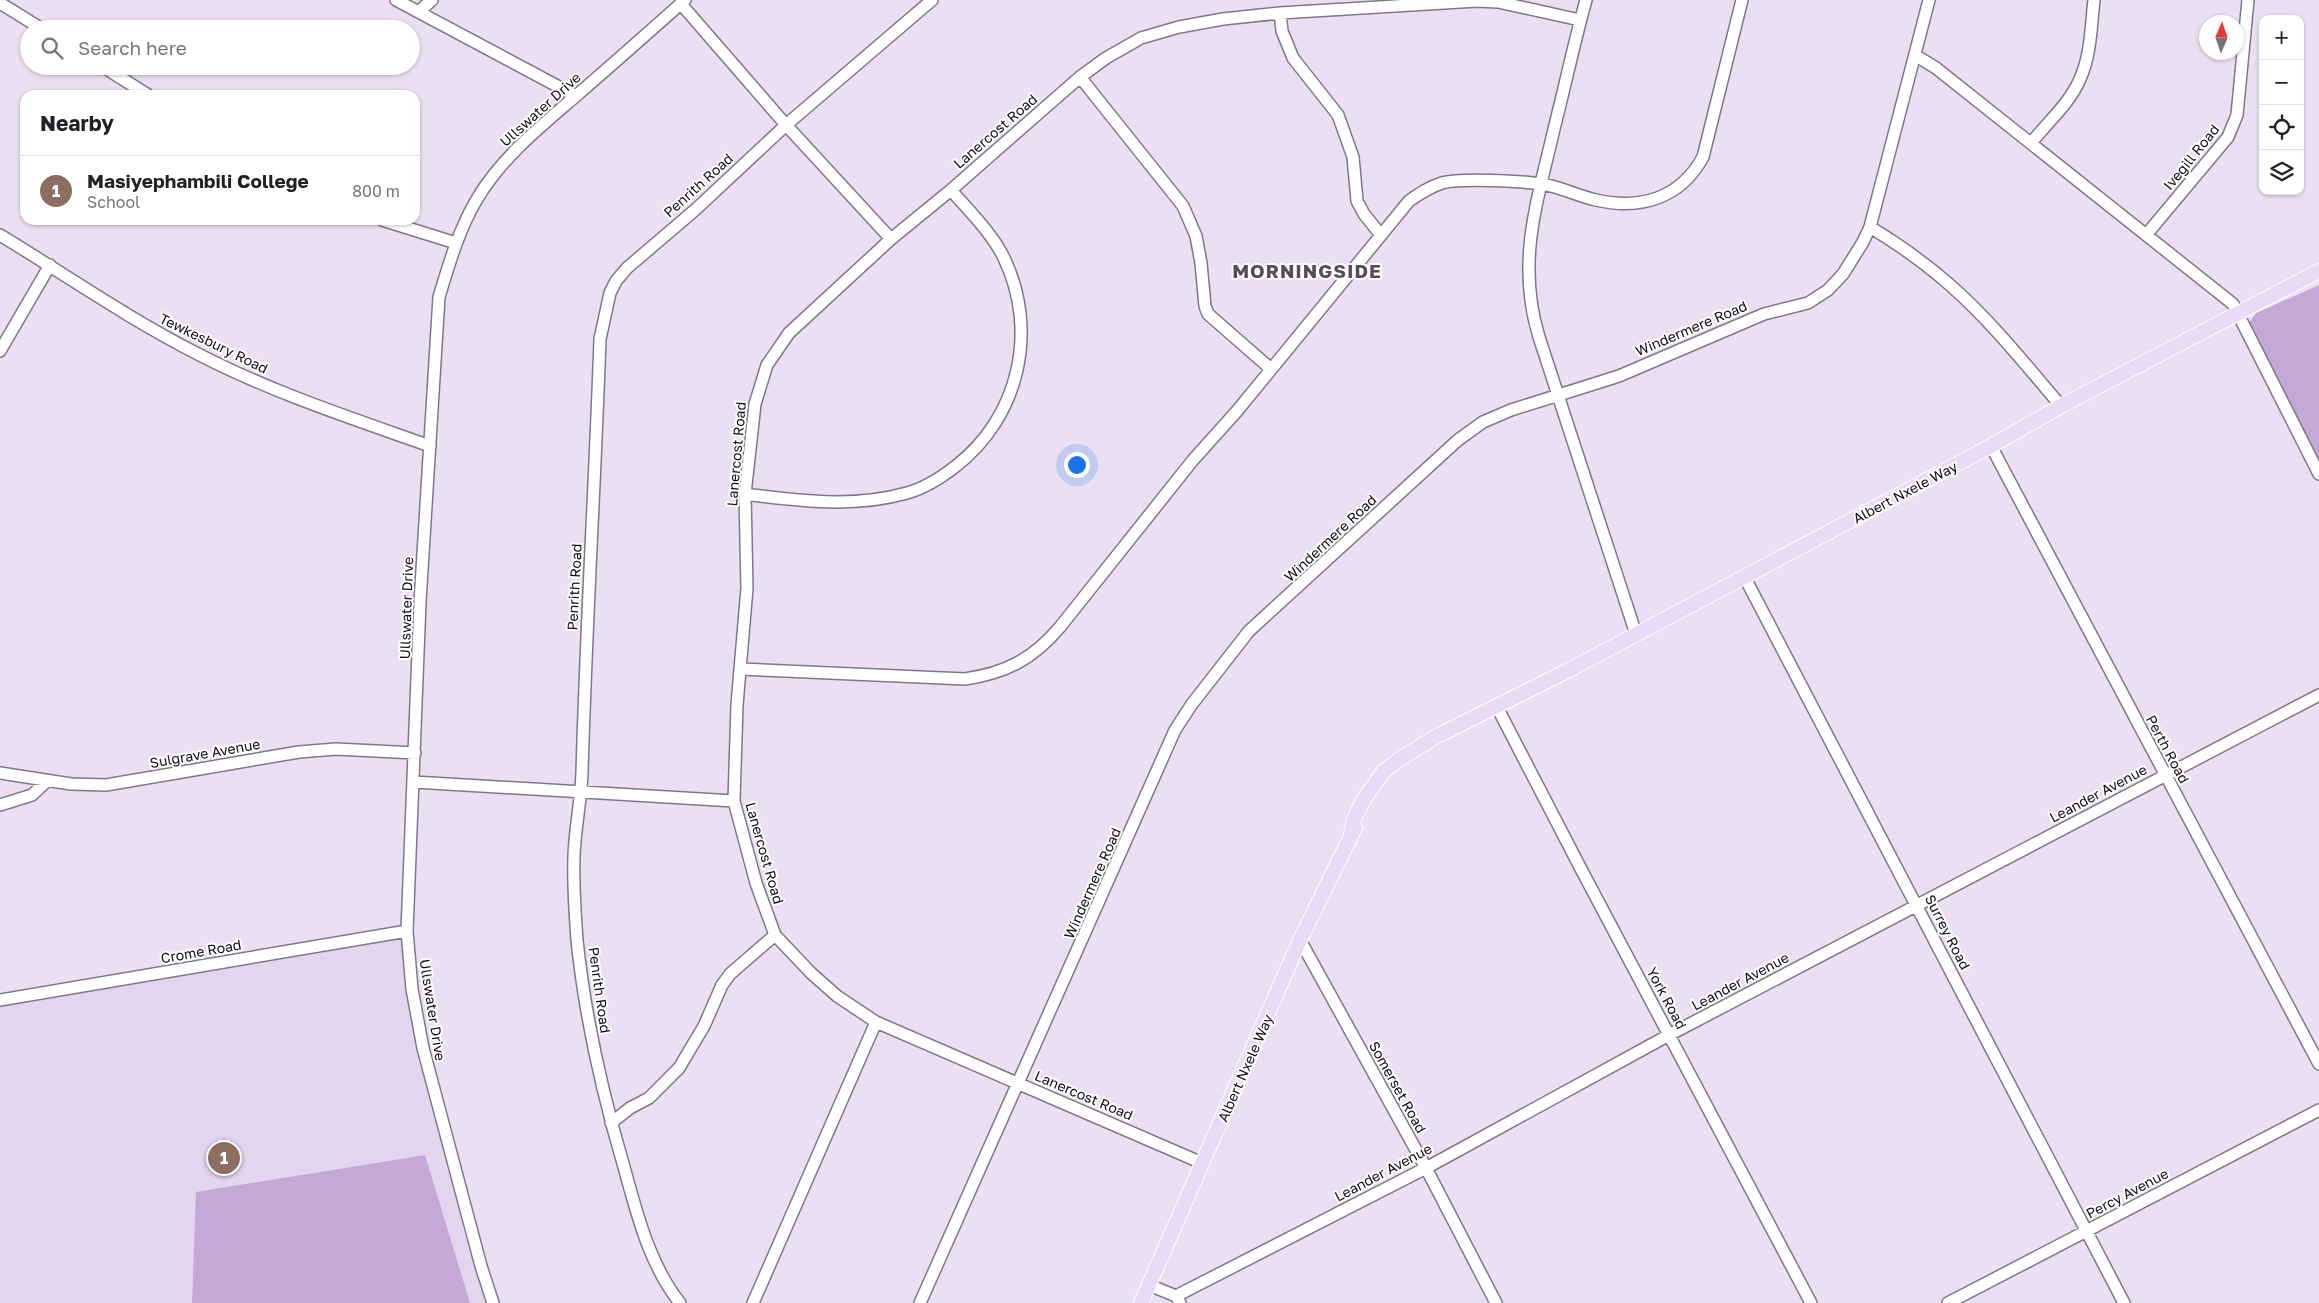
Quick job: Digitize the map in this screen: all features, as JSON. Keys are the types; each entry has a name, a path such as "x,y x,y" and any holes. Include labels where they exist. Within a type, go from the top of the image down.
{"main road":[{"name":"Albert Nxele Way","path":"1141,1303 1300,940 1351,834 1354,819 1376,780 1392,764 1403,761 1479,714 1493,709 1636,634 1991,446 2061,406 2317,272"}],"street":[{"path":"396,0 576,96"},
{"path":"418,12 432,0"},
{"name":"Penrith Road","path":"680,1303 661,1276 645,1238 611,1123 599,1078 589,1026 577,940 574,858 582,793 584,670 600,339 610,293 616,281 627,268 695,210 786,125 932,0"},
{"path":"1586,0 1531,231 1528,281 1532,314 1636,634"},
{"path":"741,669 964,679 986,676 1005,670 1023,661 1050,639 1125,548 1193,460 1271,369 1409,201 1427,189 1444,182 1456,180 1542,184 1596,200 1624,203 1647,203 1660,198 1682,183 1697,169 1703,157 1742,0"},
{"name":"Windermere Road","path":"920,1303 1017,1082 1097,910 1175,730 1192,704 1231,653 1262,618 1305,582 1458,440 1484,422 1504,413 1619,376 1764,314 1808,303 1828,290 1843,274 1870,227 1930,0"},
{"path":"2031,143 2073,92 2080,80 2087,57 2094,0"},
{"name":"Ivegill Road","path":"2146,236 2228,137 2234,127 2237,115 2248,0"},
{"name":"Lanercost Road","path":"1202,1163 876,1022 837,996 811,973 775,935 756,882 734,801 736,731 747,588 745,494 755,404 767,365 789,333 891,239 951,190 1080,77 1106,58 1141,38 1179,27 1224,19 1280,13 1477,1 1498,2 1580,20"},
{"path":"683,2 786,125 891,239"},
{"name":"Ullswater Drive","path":"493,1303 481,1266 422,1048 412,989 407,931 420,602 439,298 456,243 478,197 503,164 528,137 683,2"},
{"path":"0,3 27,20"},
{"path":"1280,13 1282,31 1293,58 1326,97 1338,115 1353,157 1358,201 1364,214 1380,234"},
{"path":"1915,56 1936,68 2146,236 2224,295 2239,314 2319,474"},
{"path":"116,75 140,90"},
{"path":"1080,77 1183,206 1196,236 1201,263 1205,306 1208,314 1271,369"},
{"path":"745,494 798,501 845,502 880,499 909,493 930,484 947,473 978,448 987,437 1011,395 1018,365 1021,318 1018,298 1004,258 994,241 951,190"},
{"path":"398,225 456,243"},
{"path":"1870,227 1900,245 1950,285 2002,337 2061,406"},
{"name":"Tewkesbury Road","path":"0,235 147,326 242,376 430,446"},
{"path":"0,351 50,265"},
{"name":"Perth Road","path":"1991,446 2319,1064"},
{"name":"Surrey Road","path":"1744,576 2124,1303"},
{"name":"Leander Avenue","path":"1178,1299 1917,904 2319,695"},
{"name":"York Road","path":"1493,709 1670,1035 1811,1303"},
{"name":"Sulgrave Avenue","path":"0,773 47,781 106,785 300,752 336,749 415,754"},
{"path":"0,805 32,795 47,781"},
{"path":"414,782 734,801"},
{"name":"Crome Road","path":"0,1000 407,931"},
{"path":"611,1123 630,1108 649,1098 679,1068 704,1026 722,985 730,974 775,935"},
{"name":"Somerset Road","path":"1300,940 1426,1168 1496,1303"},
{"path":"753,1303 876,1022"},
{"name":"Percy Avenue","path":"1948,1303 2319,1110"},
{"path":"1150,1285 1178,1299"}],"shaded area":[{"path":"2319,285 2319,461 2249,323 2256,313"},
{"path":"405,934 409,989 488,1303 0,1303 0,1003"},
{"path":"425,1155 470,1303 192,1303 196,1192"}],"place":[{"name":"Masiyephambili College","path":"224,1158"}],"district":[{"name":"MORNINGSIDE","path":"1307,270"}]}
